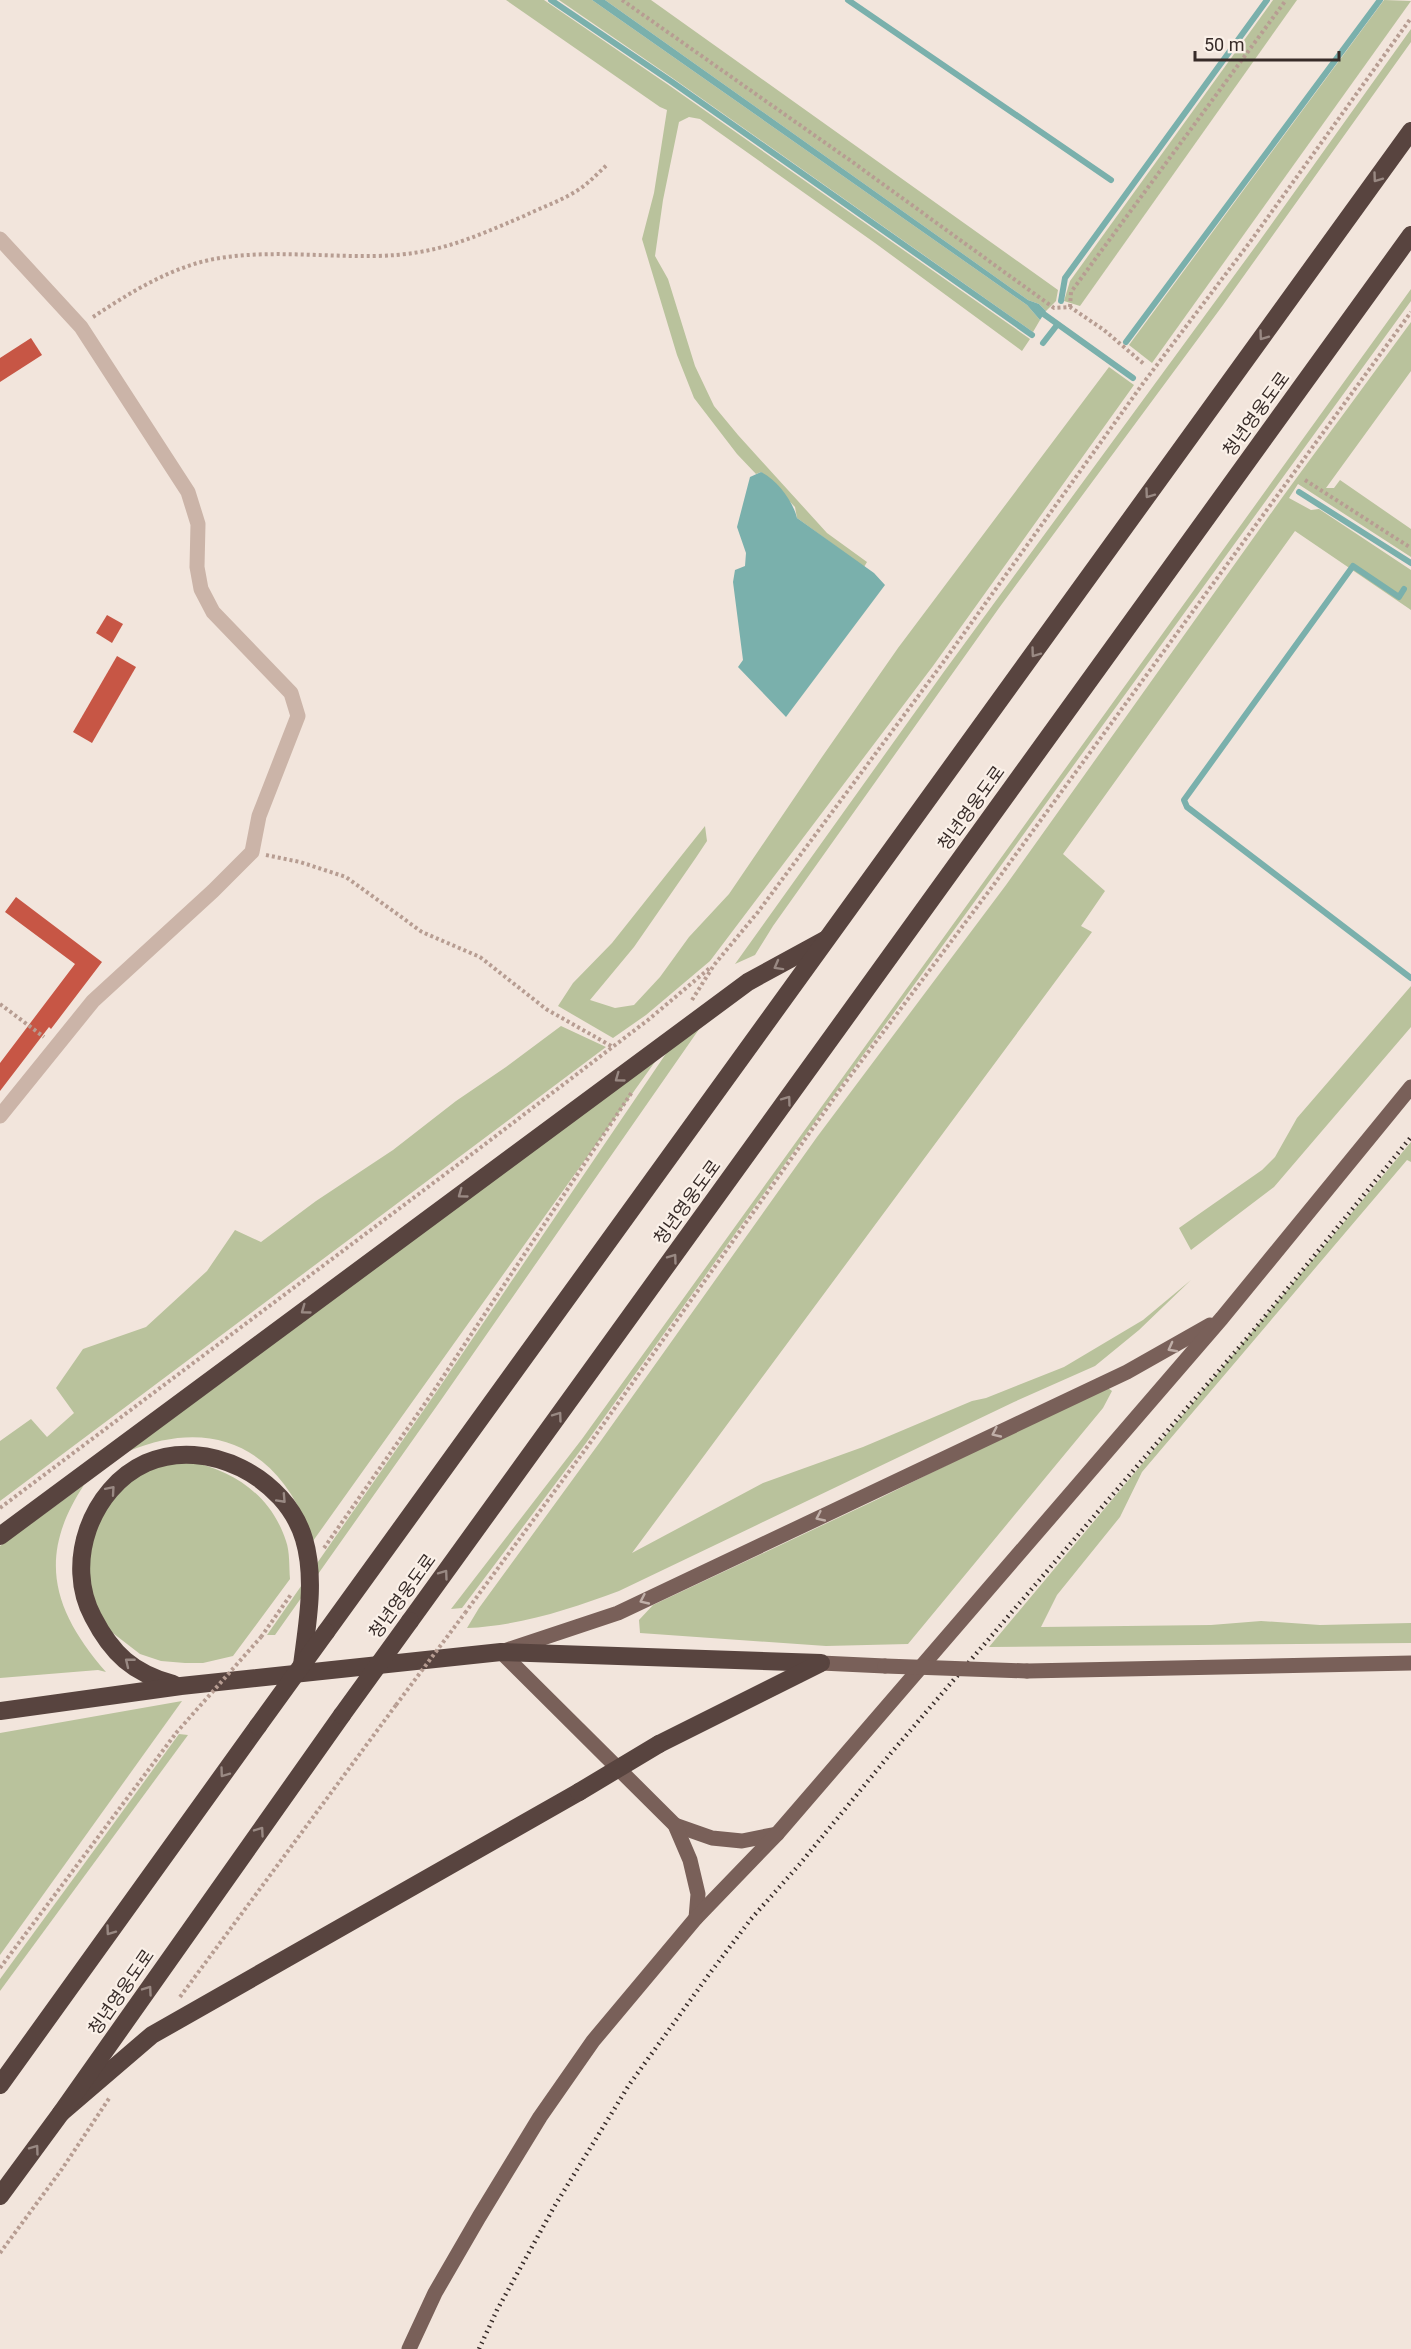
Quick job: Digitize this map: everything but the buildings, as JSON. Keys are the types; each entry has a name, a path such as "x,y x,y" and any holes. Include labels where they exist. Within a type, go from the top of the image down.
{"highway":[{"path":"0,2085 1411,130"},
{"name":"청년영웅도로","path":"0,2196 342,1715 1411,235"},
{"path":"0,1536 748,982 829,938"},
{"path":"181,1686 149,1677 124,1660 102,1634 89,1610 83,1589 81,1564 84,1537 106,1495 124,1475 148,1462 181,1455 213,1458 241,1468 268,1483 290,1507 304,1539 309,1569 309,1605 302,1665"},
{"path":"0,1711 181,1686 501,1652 821,1663"},
{"path":"61,2113 152,2035 579,1792 659,1744 821,1663"}],"main road":[{"path":"409,2349 435,2293 478,2217 540,2117 593,2041 696,1918 777,1834 1222,1318 1411,1087"},
{"path":"696,1918 698,1894 696,1883 690,1860 675,1826 501,1652 618,1613 1127,1372 1222,1318"},
{"path":"821,1663 1027,1671 1411,1663"},
{"path":"675,1826 712,1838 742,1841 777,1834"}],"street":[{"path":"0,239 81,327 188,492 198,524 197,567 201,589 213,612 291,693 298,716 258,816 252,852 93,1001 0,1116"}],"path":[{"path":"622,0 842,154 1054,308 1070,307 1104,330 1145,365"},
{"path":"1070,307 1071,292 1286,0"},
{"path":"691,1001 714,964 765,902 942,664 1144,382 1250,242 1411,18"},
{"path":"81,327 86,321 130,293 178,271 220,258 278,254 405,255 462,243 580,188 608,164"},
{"path":"178,2000 590,1443 842,1087 1009,864 1411,312"},
{"path":"1305,480 1411,548"},
{"path":"252,852 300,861 346,877 422,932 480,957 546,1008 613,1047"},
{"path":"0,1508 613,1047 714,964"},
{"path":"0,1004 56,1046"},
{"path":"0,1968 176,1733 261,1637 433,1392 636,1086"},
{"path":"0,2253 62,2169 113,2092"}],"green space":[{"path":"506,0 544,0 1030,339 1022,351 700,119 689,117 679,122 663,200 655,256 668,279 695,366 714,406 738,435 827,533 867,562 864,567 797,518 795,507 761,472 756,474 737,454 694,398 677,355 642,239 654,193 667,110"},
{"path":"559,0 592,0 1027,305 1040,320 1033,332 671,77"},
{"path":"605,0 651,0 1058,290 1056,301 1046,311 1039,304 1028,300"},
{"path":"1273,0 1297,0 1080,306 1064,301 1070,281"},
{"path":"1384,0 1411,1 1152,363 1129,345"},
{"path":"1411,29 1411,42 1223,305 999,608 773,926 755,955 735,964 943,673 1258,243"},
{"path":"1411,289 1411,301 837,1091 586,1443 462,1608 451,1609 582,1439"},
{"path":"1411,322 1411,371 1326,488 1334,488 1340,480 1411,529 1411,557 1298,484 1289,498 1311,510 1319,509 1411,570 1411,610 1295,531 1063,854 1105,891 1081,926 1092,932 632,1553 763,1483 863,1447 972,1401 986,1398 1064,1367 1143,1320 1191,1280 1139,1330 1095,1366 1014,1402 619,1591 525,1620 467,1628 479,1608 817,1137 1006,885 1284,495"},
{"path":"1109,367 1134,385 933,666 710,961 646,1015 613,1038 558,1006 573,983 612,943 705,826 707,841 634,947 590,1000 615,1008 634,1005 660,977 689,937 729,894 898,648"},
{"path":"1411,986 1411,1027 1274,1187 1191,1250 1179,1228 1262,1170 1275,1157 1297,1118"},
{"path":"702,1025 275,1635 267,1635 437,1391 684,1027"},
{"path":"561,1026 606,1047 0,1501 0,1441 31,1419 47,1437 74,1413 56,1388 83,1349 146,1327 207,1271 235,1230 261,1242 316,1201 393,1150 456,1101"},
{"path":"657,1059 313,1541 300,1510 284,1484 265,1464 243,1449 218,1440 191,1437 161,1441 129,1451"},
{"path":"1411,1142 1411,1162 1407,1160 1142,1472 1120,1517 1057,1595 1041,1627 1211,1625 1261,1621 1320,1625 1411,1623 1411,1643 989,1647"},
{"path":"1108,1388 1112,1391 1103,1408 908,1644 826,1646 640,1633 639,1620 653,1605 876,1500 1101,1389"},
{"path":"189,1461 221,1471 261,1498 279,1525 287,1545 289,1560 290,1579 233,1656 203,1663 161,1661 140,1654 105,1627 93,1606 86,1558 104,1509 119,1488 152,1467"},
{"path":"84,1485 69,1511 60,1535 56,1559 57,1582 73,1627 106,1672 98,1670 0,1678 0,1546"},
{"path":"182,1701 0,1955 0,1733"},
{"path":"179,1734 188,1735 0,1991 0,1979"}],"water":[{"path":"592,0 605,0 1028,300 1039,304 1046,311 1040,320 1027,305"},
{"path":"761,472 773,480 784,492 797,518 874,573 885,585 786,717 738,667 743,660 733,582 735,570 745,566 746,553 737,527 750,477"}],"waterway":[{"path":"551,0 672,82 1032,335"},
{"path":"848,0 1111,180"},
{"path":"1061,301 1065,278 1267,0"},
{"path":"1126,342 1380,0"},
{"path":"1038,310 1133,378"},
{"path":"1043,343 1057,325"},
{"path":"1299,492 1411,563"},
{"path":"1404,589 1399,597 1353,566 1184,800 1187,807 1411,978"}],"railway":[{"path":"479,2349 497,2310 554,2207 629,2085 751,1919 1253,1331 1411,1137"}]}
